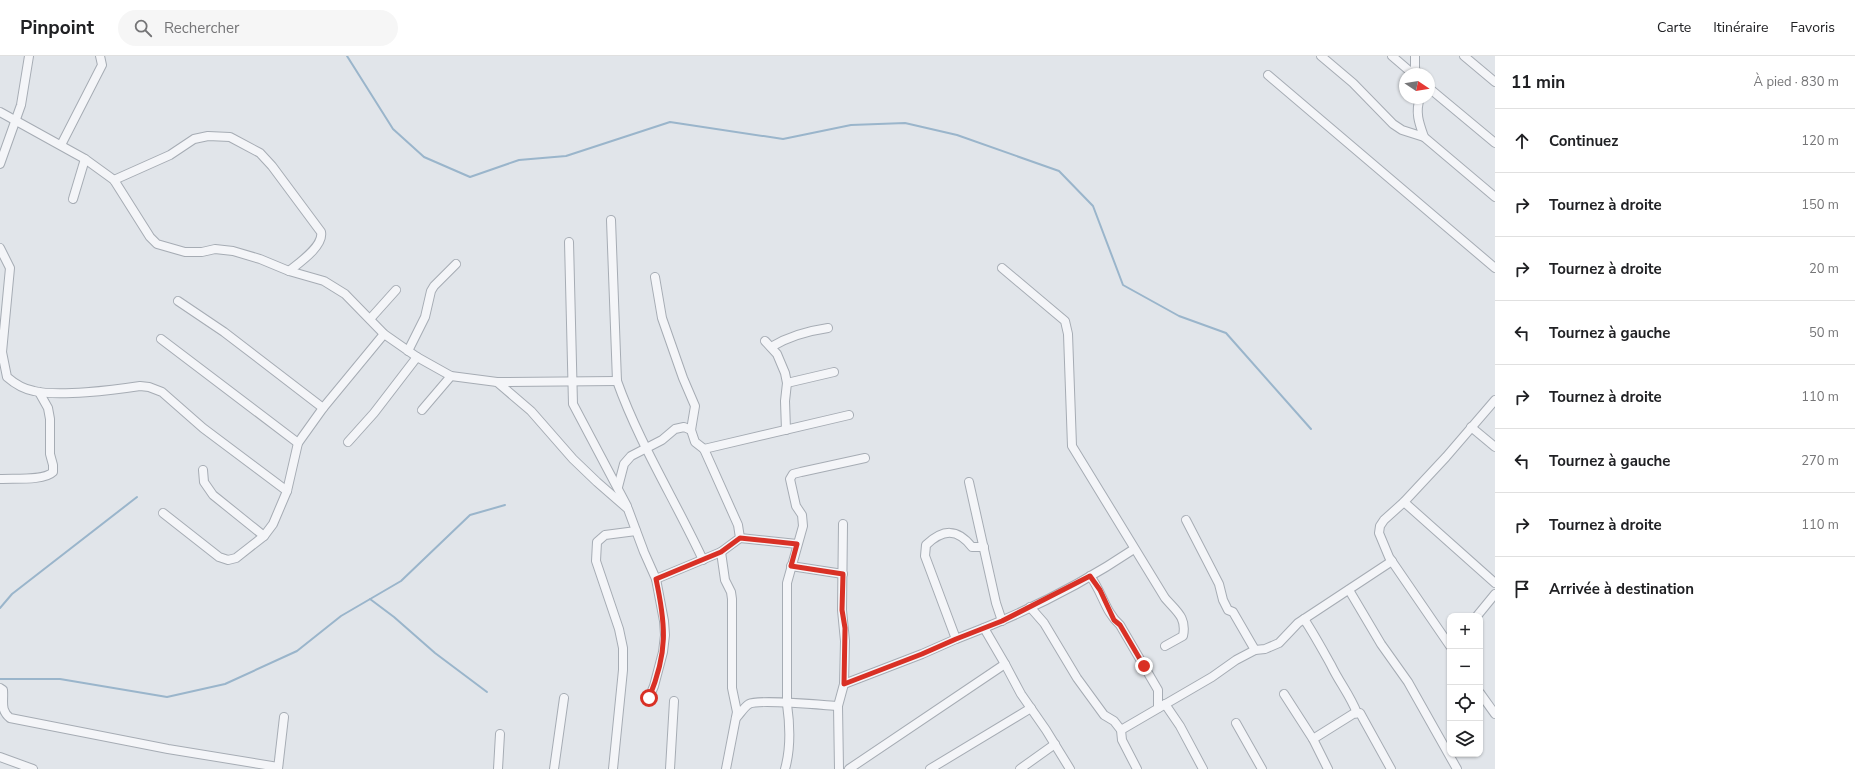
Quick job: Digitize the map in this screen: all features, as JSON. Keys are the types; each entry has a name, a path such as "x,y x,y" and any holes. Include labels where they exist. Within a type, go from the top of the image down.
{"street":[{"path":"0,164 21,105 29,56"},
{"path":"61,145 102,65 100,56"},
{"path":"1321,56 1353,83 1393,124 1402,130 1424,137 1495,196"},
{"path":"1392,56 1406,68"},
{"path":"1415,68 1416,56"},
{"path":"1464,56 1495,82"},
{"path":"1268,75 1495,268"},
{"path":"1435,93 1495,144"},
{"path":"1417,104 1418,118 1424,137"},
{"path":"0,112 61,145 114,180 150,237 157,244 185,252 215,249 233,251 260,259 289,271 332,285 345,294 384,334 417,357 451,376 497,382 617,381"},
{"path":"114,180 170,155 194,139 208,136 219,136 241,142 260,153 272,166 321,232 322,236 319,244 289,271"},
{"path":"73,199 84,159"},
{"path":"611,220 617,381 624,402 646,448 703,560"},
{"path":"569,242 571,393 575,410 618,487 628,509 656,579 662,608 665,635 658,674 649,698"},
{"path":"0,248 10,268 2,352 7,377 17,386 39,392 70,392 140,386 149,387 162,392 203,428 287,491"},
{"path":"408,351 425,317 431,292 434,286 456,264"},
{"path":"1002,268 1066,321 1068,334 1072,446 1165,598 1181,616 1185,627 1183,636 1165,646"},
{"path":"656,277 662,318 682,378 695,406 691,430 695,442 704,449 738,525 740,538"},
{"path":"370,319 396,290"},
{"path":"178,301 224,332 324,408"},
{"path":"786,430 785,400 787,383 782,364 777,354 768,344 797,334 828,328"},
{"path":"162,513 219,557 228,560 236,558 264,536 273,524 287,491 298,443 324,408 384,334"},
{"path":"161,339 298,443"},
{"path":"348,442 374,413 417,357"},
{"path":"787,383 834,372"},
{"path":"422,410 451,376"},
{"path":"497,382 531,411 573,459 628,509"},
{"path":"0,479 40,478 49,476 53,472 50,454 50,419 48,408 39,392"},
{"path":"1447,642 1392,561 1379,533 1380,526 1384,520 1404,502 1446,457 1495,400"},
{"path":"704,449 849,415"},
{"path":"618,487 627,460 662,440 676,429 684,427 691,430"},
{"path":"1471,427 1495,447"},
{"path":"785,769 788,758 789,727 787,704 787,583 802,526 802,515 796,506 790,480 793,474 865,458"},
{"path":"203,470 204,482 213,495 264,536"},
{"path":"969,482 1002,621"},
{"path":"1404,502 1495,583"},
{"path":"1186,520 1219,584 1223,600 1228,610 1233,612 1256,650"},
{"path":"840,769 838,706 844,684 845,628 842,610 843,524"},
{"path":"613,769 623,670 623,648 619,628 596,561 597,542 605,536 636,531"},
{"path":"956,639 925,556 926,546 934,538 949,532 960,535 972,547 984,547"},
{"path":"656,579 721,552 740,538 797,544"},
{"path":"844,684 1002,621 1090,576 1134,548"},
{"path":"721,552 725,580 731,592 732,599 732,688 737,712 732,731 726,769"},
{"path":"1120,730 1219,673 1236,660 1256,650 1265,649 1279,643 1304,619 1392,561"},
{"path":"791,566 843,574"},
{"path":"1090,576 1100,590 1114,620 1120,625 1158,690 1162,706 1180,726 1202,769"},
{"path":"1349,590 1381,644 1408,682 1457,769"},
{"path":"1479,613 1495,594"},
{"path":"1030,607 1044,623 1077,678 1104,715 1114,721 1120,730 1122,740 1137,769"},
{"path":"1304,619 1324,651 1331,666 1350,695 1357,712 1363,716 1391,769"},
{"path":"991,640 993,625"},
{"path":"984,628 1006,664 1021,694 1070,769"},
{"path":"849,769 1006,664"},
{"path":"0,688 3,690 2,707 4,713 10,718 168,749 278,768 284,717"},
{"path":"1284,694 1313,739 1328,769"},
{"path":"1483,696 1495,714"},
{"path":"554,769 564,698"},
{"path":"670,769 674,701"},
{"path":"736,718 747,705 751,703 768,702 838,706"},
{"path":"930,769 1031,708"},
{"path":"1313,739 1357,712"},
{"path":"1236,723 1262,769"},
{"path":"498,769 500,734"},
{"path":"1020,769 1055,744"},
{"path":"0,757 33,769"}],"waterway":[{"path":"347,56 393,129 424,157 470,177 519,160 566,156 670,122 783,139 851,125 905,123 957,135 1059,171 1093,206 1123,285 1179,316 1226,333 1311,429"},
{"path":"0,608 12,594 137,497"},
{"path":"0,679 60,679 167,697 225,684 297,651 341,616 401,581 470,515 505,505"},
{"path":"370,599 394,617 435,653 487,692"}],"route":[{"path":"649,698 658,674 665,635 662,608 656,579 721,552 740,538 797,544 791,566 807,570 843,574 842,610 845,628 843,660 844,684 1002,621 1090,576 1100,590 1114,620 1120,625 1144,666"}]}
